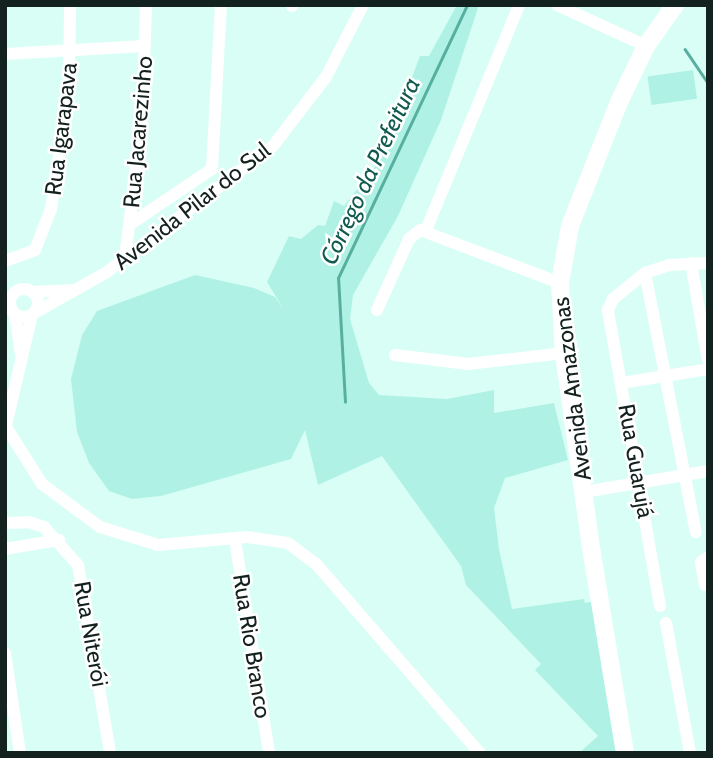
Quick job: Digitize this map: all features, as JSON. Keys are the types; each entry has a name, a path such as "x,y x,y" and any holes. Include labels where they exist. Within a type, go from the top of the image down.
{"street":[{"name":"Rua Igarapava","path":"5,261 35,250 51,209 62,154 70,51 70,5"},
{"name":"Rua Jacarezinho","path":"125,258 142,120 146,5"},
{"path":"129,225 212,169 218,136 221,5"},
{"name":"Avenida Pilar do Sul","path":"34,314 79,290 125,258 273,146 326,77 363,5"},
{"path":"377,310 409,239 426,230 519,5"},
{"path":"557,5 646,46"},
{"name":"Avenida Amazonas","path":"625,753 564,353 560,284 570,226 620,100 646,46 675,5"},
{"path":"5,54 145,46"},
{"path":"426,230 560,284"},
{"path":"696,532 683,477 645,273 691,263 708,263"},
{"path":"691,263 708,360"},
{"name":"Rua Guarujá","path":"645,273 613,299 608,317 641,483 660,606"},
{"path":"22,358 10,308 12,291 79,290"},
{"path":"32,292 38,303 6,428 42,484 100,527 158,545 274,538 317,565 480,753"},
{"path":"10,308 34,314"},
{"path":"395,355 468,364 564,353"},
{"path":"621,383 708,369"},
{"path":"584,492 708,471"},
{"name":"Rua Niterói","path":"5,523 37,524 59,540 74,558 84,584 110,753"},
{"path":"5,549 59,540"},
{"name":"Rua Rio Branco","path":"235,540 269,753"},
{"path":"704,560 705,585"},
{"path":"666,622 691,753"},
{"path":"5,653 9,702 20,753"}],"green space":[{"path":"457,5 479,5 441,120 398,216 353,295 350,319 369,383 379,395 447,399 494,390 494,413 554,403 568,460 505,478 494,508 499,549 512,609 584,599 585,603 596,601 619,753 579,753 598,736 535,670 541,664 466,585 461,566 382,456 318,485 305,430 291,459 161,496 132,499 109,491 89,463 77,432 71,379 82,335 97,311 195,275 254,288 275,297 284,310 267,282 289,236 301,239 318,225 325,226 334,201 344,206 384,155 387,148 382,146 392,125 403,125 398,115 420,56 429,56"},
{"path":"693,70 697,99 651,105 647,76"}],"waterway":[{"name":"Córrego da Prefeitura","path":"345,402 338,278 467,5"},
{"path":"685,49 708,83"}]}
